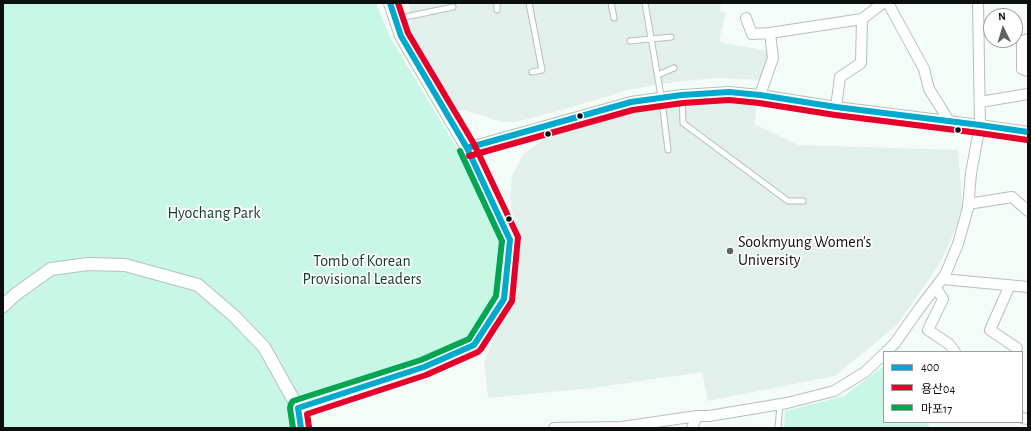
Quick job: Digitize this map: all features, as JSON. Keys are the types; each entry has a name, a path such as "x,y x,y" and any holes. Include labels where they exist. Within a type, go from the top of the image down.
{"street":[{"path":"298,408 424,367 474,345 504,299 510,240 467,148 402,36 390,3"},
{"path":"746,18 752,34 770,33 862,19 882,3"},
{"path":"888,3 924,69 929,89 949,121"},
{"path":"887,351 895,343 945,275 958,244 968,204 971,173 980,124 978,3"},
{"path":"836,107 840,78 861,63 862,19"},
{"path":"760,95 773,58 770,33"},
{"path":"1028,39 1022,41 1022,69 1028,71"},
{"path":"467,148 631,102 682,95 728,92 760,95 836,107 980,124 1028,132"},
{"path":"980,102 1028,94"},
{"path":"968,204 1012,197 1028,211"},
{"path":"3,306 16,294 51,269 88,264 126,265 198,284 234,316 264,347 298,408 301,428"},
{"path":"942,279 1028,287"},
{"path":"1010,285 990,330 1017,348"},
{"path":"936,288 943,299 928,330 949,344 954,351"},
{"path":"554,428 622,427 668,424 697,416 709,416 780,405 834,392 865,372 883,355"},
{"path":"692,428 697,416"}],"lane":[{"path":"497,3 497,10"},
{"path":"529,3 542,70 532,72"},
{"path":"611,3 614,18"},
{"path":"646,3 658,75 668,150"},
{"path":"396,19 453,7"},
{"path":"630,41 671,37"},
{"path":"658,75 674,68"},
{"path":"682,95 683,122 788,201 803,201"},
{"path":"778,428 780,405"}],"shaded area":[{"path":"409,3 721,3 720,11 726,13 719,40 723,43 770,51 763,80 716,78 675,82 631,89 516,122 503,122 467,111 453,110 411,32"},
{"name":"Sookmyung Women's University","path":"705,102 757,105 754,124 798,145 958,150 963,213 940,263 897,325 835,376 708,401 702,372 593,388 488,398 484,361 512,301 517,239 510,199 512,176 523,155 545,138 631,111"}],"green space":[{"name":"Hyochang Park","path":"3,3 377,3 391,39 462,156 505,241 499,298 471,341 422,363 293,407 296,428 3,428"},
{"path":"883,367 883,423 928,423 930,428 784,428 785,411 844,396"}],"transit line":[{"name":"400","path":"301,428 298,408 424,367 474,345 504,299 510,240 467,148 401,36 390,3"},
{"name":"용산04","path":"309,427 307,414 426,375 478,352 512,301 518,237 474,144 408,33 398,3"},
{"name":"400","path":"467,148 631,102 682,95 729,92 1028,132"},
{"name":"용산04","path":"469,156 633,110 683,103 729,100 1027,140"},
{"name":"마포17","path":"293,428 290,408 293,401 421,360 469,339 496,296 502,241 460,151"}],"place":[{"name":"Sookmyung Women's University","path":"730,251"}],"park label":[{"name":"Tomb of Korean Provisional Leaders","path":"362,270"}]}
